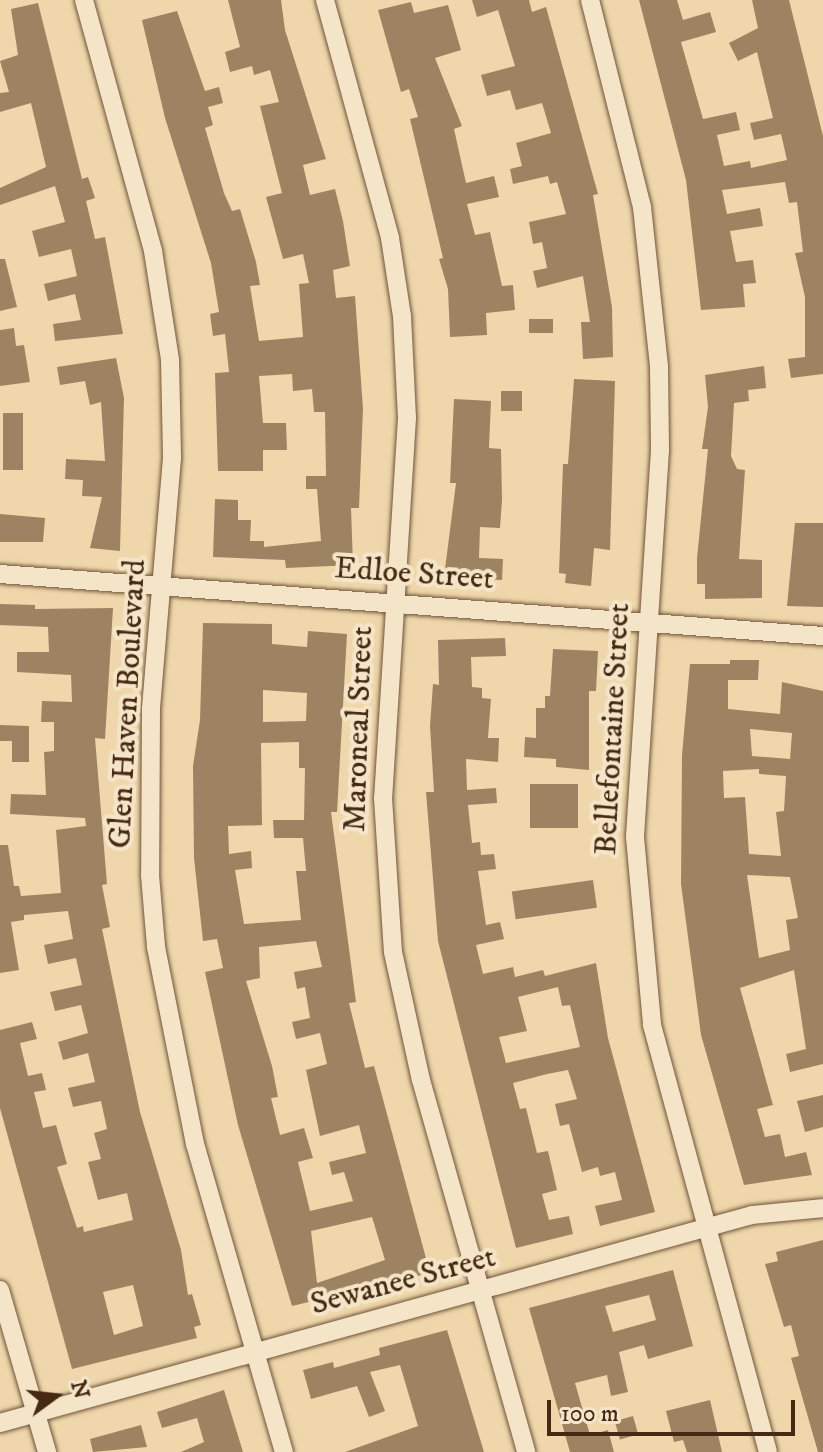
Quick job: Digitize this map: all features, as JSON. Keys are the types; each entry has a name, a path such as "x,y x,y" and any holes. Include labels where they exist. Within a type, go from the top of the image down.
{"street":[{"name":"Glen Haven Boulevard","path":"84,0 153,251 170,360 172,458 150,724 156,947 178,1078 284,1452"},
{"name":"Maroneal Street","path":"325,0 390,238 402,316 407,418 383,798 393,952 421,1080 526,1452"},
{"name":"Bellefontaine Street","path":"590,0 642,207 653,281 660,450 638,738 638,901 652,1025 768,1452"},
{"name":"Edloe Street","path":"0,574 394,601 823,636"},
{"name":"Sewanee Street","path":"0,1423 764,1213 823,1208"},
{"path":"0,1290 47,1452"}],"building":[{"path":"228,0 281,0 285,30 326,159 303,165 310,195 335,189 343,221 350,266 333,270 336,298 355,296 363,409 359,508 351,508 353,565 286,568 285,560 213,557 215,499 238,500 238,520 251,520 250,541 264,541 264,547 321,541 317,489 306,489 306,476 326,476 325,412 314,412 312,389 293,391 292,374 259,376 263,423 286,423 287,450 263,450 263,471 218,471 215,373 229,372 225,334 213,336 210,314 219,312 211,263 165,118 142,20 177,11 205,91 219,87 223,103 208,107 213,125 205,128 224,193 232,211 240,209 256,262 260,285 250,286 259,341 303,337 299,284 309,283 303,254 283,259 266,197 282,193 260,106 279,102 270,70 254,75 252,66 230,72 225,52 240,47"},
{"path":"472,0 529,0 532,12 546,7 598,194 593,195 612,307 613,357 583,359 581,322 590,322 583,276 537,288 533,271 547,268 542,242 533,244 529,222 566,214 557,182 550,184 548,176 513,184 510,169 522,166 516,143 551,133 542,103 516,110 510,90 487,96 481,75 515,66 498,10 477,17"},
{"path":"639,0 677,0 683,20 710,12 716,32 681,42 703,119 736,112 740,130 717,135 724,166 750,161 751,168 787,160 781,134 754,140 750,123 773,118 757,52 738,61 729,43 758,28 752,0 789,0 823,136 823,374 791,378 788,359 805,357 805,297 795,253 803,252 797,202 789,203 785,182 722,190 727,214 760,208 763,226 730,231 736,262 753,260 756,283 743,284 745,307 701,310 686,180"},
{"path":"411,2 414,13 448,5 461,50 435,58 462,126 454,129 466,183 494,176 499,197 467,204 475,235 490,232 502,286 513,285 515,310 486,313 487,335 450,337 448,289 439,259 443,258 410,119 418,117 409,89 401,92 378,10"},
{"path":"38,3 82,179 88,177 95,198 86,201 95,239 105,237 123,334 55,341 53,324 81,320 75,294 48,301 44,284 77,276 71,249 39,257 32,231 65,222 55,186 0,205 0,188 46,167 31,103 0,112 0,93 9,92 0,61 18,55 11,9"},
{"path":"0,259 5,259 17,307 0,311"},
{"path":"529,319 553,319 553,333 529,333"},
{"path":"14,328 16,346 24,345 30,382 0,386 0,330"},
{"path":"116,358 124,398 120,551 90,548 102,497 82,496 83,480 65,479 66,459 105,461 101,402 90,405 85,381 60,385 57,367"},
{"path":"764,366 766,388 748,390 749,401 734,403 731,456 737,469 745,470 739,559 762,560 762,598 705,599 705,584 697,584 697,558 708,449 702,449 708,407 705,375"},
{"path":"574,379 615,381 610,550 594,548 591,586 565,583 566,574 559,573 563,464 568,464"},
{"path":"501,391 522,391 522,411 501,411"},
{"path":"454,399 491,401 489,448 501,449 500,528 480,527 479,558 503,559 502,580 444,577 456,483 450,483"},
{"path":"3,413 23,413 23,470 3,470"},
{"path":"0,514 45,518 43,542 0,542"},
{"path":"795,523 823,523 823,607 787,606"},
{"path":"0,604 35,605 35,609 113,608 105,739 95,738 107,884 102,885 110,927 102,929 140,1112 181,1250 188,1295 192,1294 201,1325 194,1327 197,1338 72,1369 0,1108 0,1030 32,1022 37,1039 20,1043 28,1076 42,1073 46,1090 34,1092 43,1128 56,1125 67,1164 57,1167 77,1228 83,1226 84,1232 133,1220 127,1193 98,1200 88,1162 101,1159 94,1133 107,1129 101,1101 73,1107 68,1088 95,1082 88,1053 63,1060 58,1042 88,1033 81,1005 55,1011 50,992 82,985 76,958 48,964 44,945 73,939 68,911 24,915 24,920 11,922 19,970 0,973 0,845 8,845 14,886 19,886 21,896 61,893 56,830 86,826 85,818 10,814 11,794 46,795 44,752 54,751 54,722 41,722 42,701 72,702 71,675 17,672 17,652 49,652 48,627 0,625","holes":["133,1285 143,1326 114,1335 103,1292"]},
{"path":"203,623 272,624 272,644 307,647 308,631 347,634 337,812 331,812 356,1002 349,1003 365,1068 374,1066 430,1273 292,1306 238,1125 205,972 223,968 217,939 203,941 194,858 193,766 200,720","holes":["263,690 307,693 306,721 263,722","299,742 299,768 305,768 304,820 273,820 274,838 303,838 306,871 296,871 301,920 244,924 235,870 252,868 251,851 229,854 228,826 262,825 261,743","316,941 322,967 294,972 297,989 305,987 310,1018 292,1022 296,1039 320,1033 327,1064 306,1070 320,1136 359,1125 366,1153 329,1162 332,1175 344,1172 353,1201 310,1211 298,1162 313,1158 304,1128 280,1135 271,1098 278,1097 272,1066 246,981 260,978 259,947","372,1217 385,1260 317,1283 311,1231"]},
{"path":"505,638 506,656 471,657 472,687 482,688 482,698 491,699 488,738 499,738 498,762 466,759 467,790 496,788 497,803 468,805 472,843 480,842 481,855 494,854 496,869 478,871 486,925 500,922 504,939 476,945 483,974 513,967 515,977 543,970 545,976 596,963 608,1038 655,1212 600,1226 595,1206 622,1200 615,1172 600,1176 598,1167 582,1172 569,1124 560,1126 555,1104 577,1099 568,1070 547,1074 513,1083 520,1109 526,1108 537,1153 548,1151 557,1190 542,1194 549,1220 569,1216 573,1234 516,1248 438,941 426,792 434,792 430,726 433,684 439,685 438,640","holes":["558,987 562,1006 570,1005 580,1047 506,1063 499,1037 527,1031 518,997"]},
{"path":"553,649 598,651 596,691 589,691 589,770 556,767 556,759 524,757 525,737 536,738 536,708 545,708 545,696 550,696"},
{"path":"730,660 759,660 758,680 728,680 728,709 780,714 782,682 823,691 823,1064 790,1072 786,1054 806,1049 794,970 740,988 773,1105 757,1109 765,1137 780,1134 785,1157 806,1152 812,1175 744,1185 701,1035 681,884 682,755 690,664 730,664","holes":["750,729 792,733 790,759 752,756","759,769 759,774 786,776 784,811 776,812 781,856 749,854 745,797 724,798 723,771","747,875 790,877 798,918 786,920 790,950 759,958"]},
{"path":"0,725 29,726 29,762 12,762 12,741 0,741"},
{"path":"530,784 578,784 578,828 530,828"},
{"path":"593,880 597,908 516,919 512,891"},
{"path":"823,1095 823,1127 805,1132 797,1101"},
{"path":"823,1240 823,1452 818,1452 791,1358 799,1356 791,1325 784,1327 765,1264 778,1261 776,1252"},
{"path":"673,1270 693,1346 648,1359 644,1345 619,1352 628,1392 611,1396 607,1375 575,1383 590,1435 608,1430 614,1452 570,1452 529,1308","holes":["649,1295 656,1320 613,1332 605,1306"]},
{"path":"447,1330 484,1452 345,1452 418,1426 400,1365 370,1372 385,1411 369,1417 357,1386 311,1399 303,1370 333,1362 334,1368 380,1355 379,1348"},
{"path":"224,1390 243,1452 181,1452 204,1442 197,1418 162,1428 157,1412"},
{"path":"710,1400 722,1452 687,1452 683,1440 674,1442 666,1411"},
{"path":"633,1416 638,1434 620,1440 615,1421"},
{"path":"141,1425 147,1447 93,1452 90,1439"}]}
